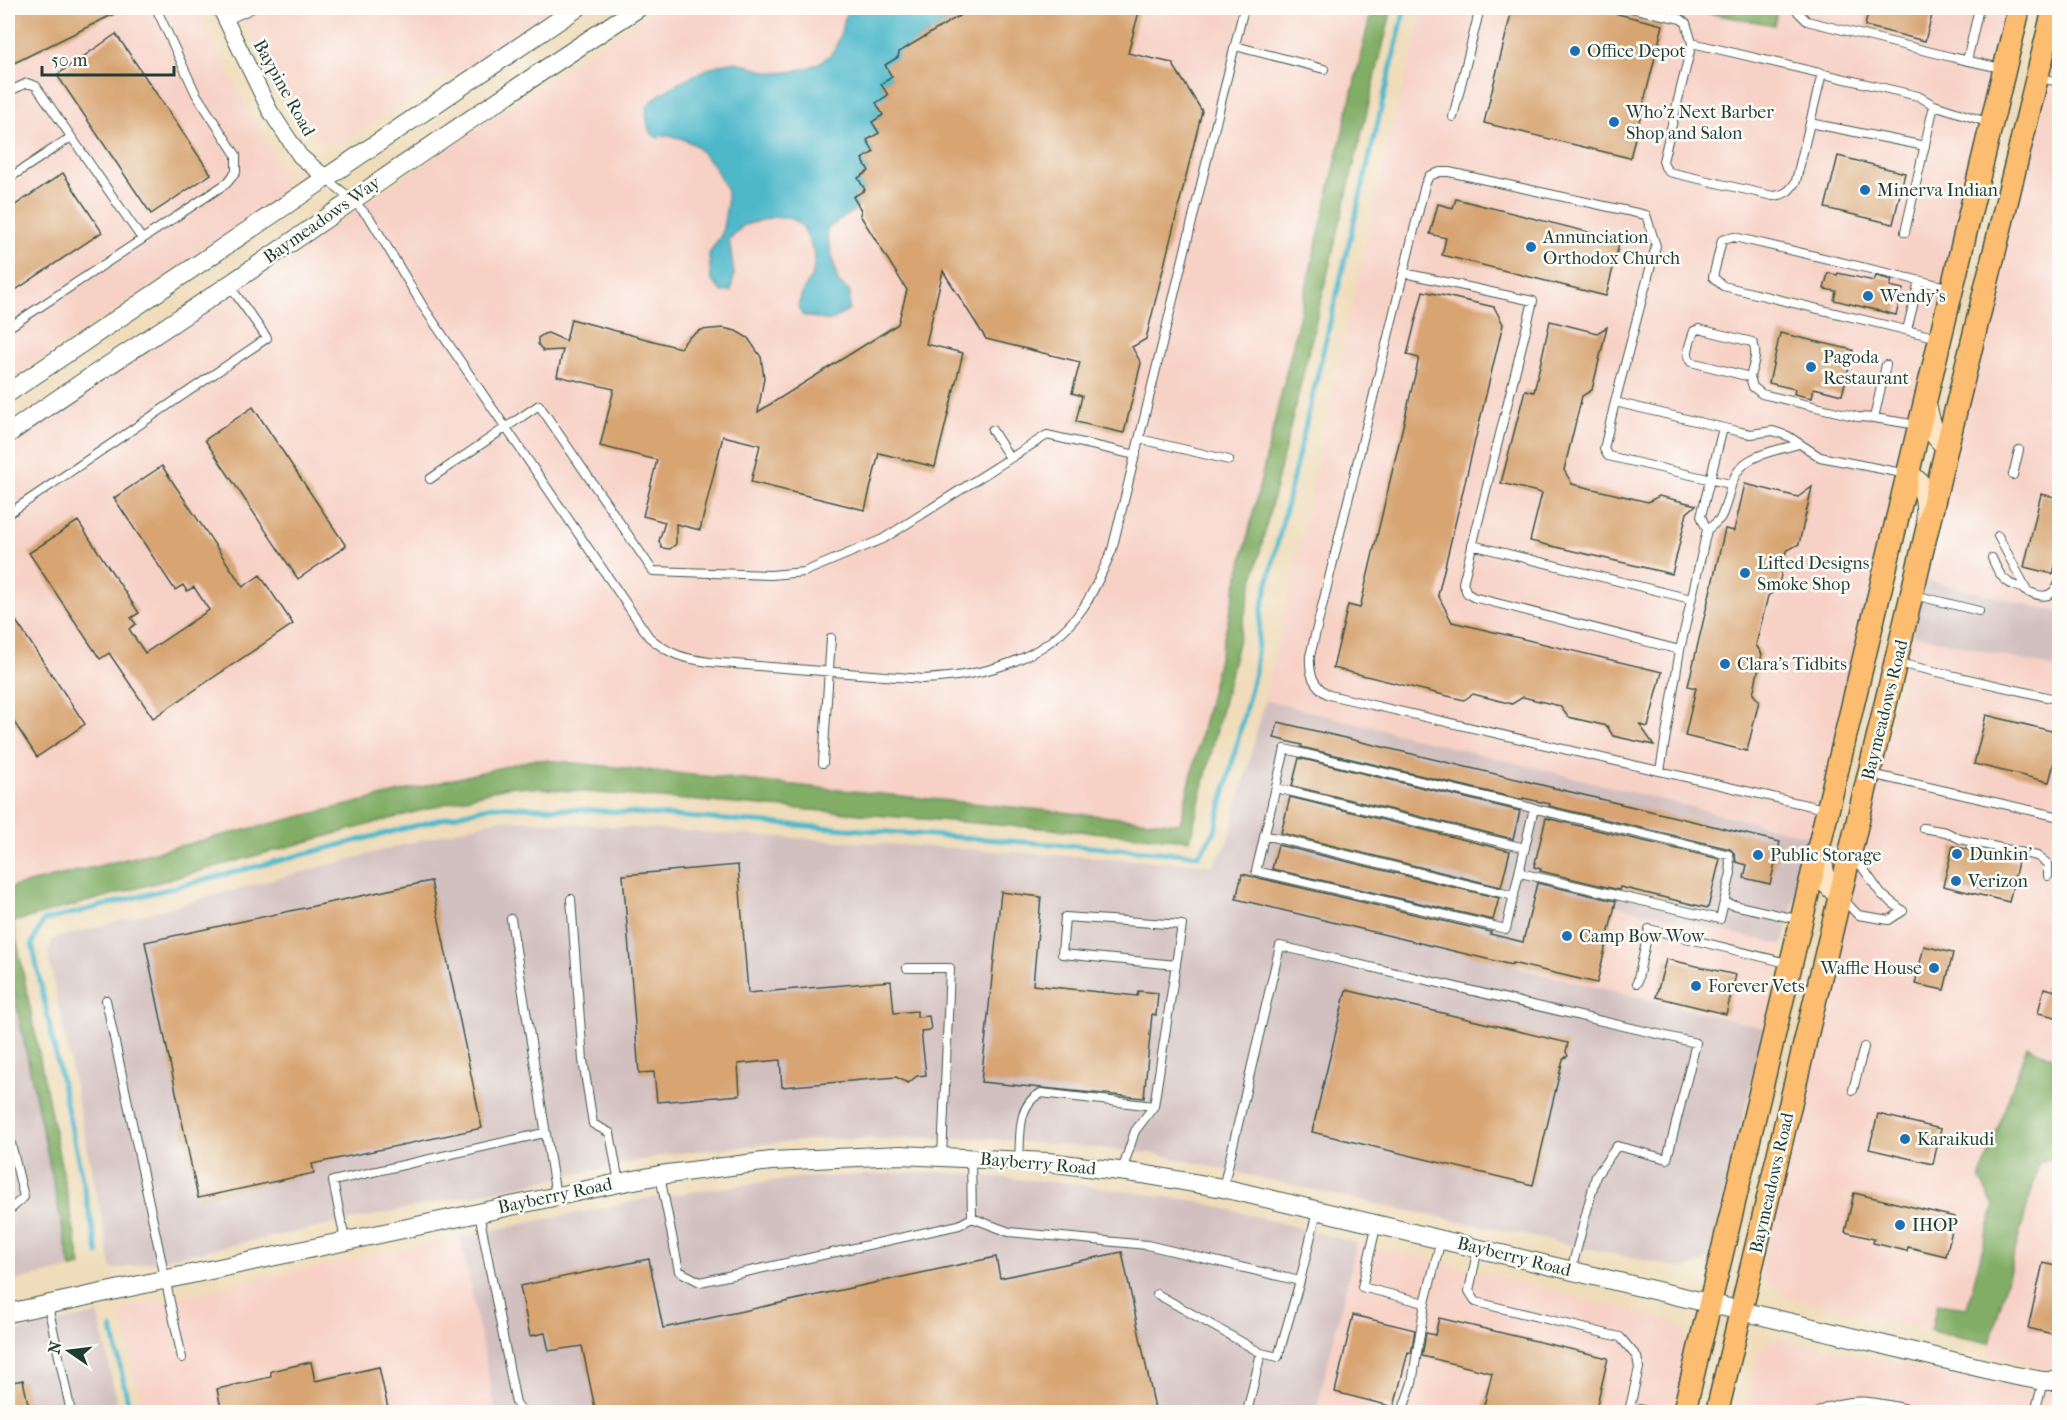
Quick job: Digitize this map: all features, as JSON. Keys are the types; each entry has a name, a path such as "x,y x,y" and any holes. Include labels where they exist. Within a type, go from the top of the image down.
{"main road":[{"name":"Baymeadows Road","path":"1684,1413 2019,8"},
{"name":"Baymeadows Road","path":"1717,1413 1947,446 2037,77 2055,16"},
{"path":"1925,402 1933,432 1947,446"},
{"path":"1908,474 1920,482 1926,495 1928,529"},
{"path":"1819,846 1826,881 1840,896"}],"street":[{"name":"Baymeadows Way","path":"8,393 577,8"},
{"name":"Baymeadows Way","path":"8,434 352,199 638,8"},
{"name":"Baypine Road","path":"222,14 270,111 300,156 326,178"},
{"name":"Bayberry Road","path":"8,1313 619,1182 771,1161 901,1155 1019,1161 1122,1171 1223,1188 2011,1375 2051,1381"}],"lane":[{"path":"8,328 233,178 237,166 236,154 196,94 156,8"},
{"path":"222,14 253,8"},
{"path":"326,178 352,199 371,220 418,299 505,428 649,637 664,650 685,658 709,662 923,679 985,672 1039,649 1061,632 1082,609 1098,583 1112,550 1244,8"},
{"path":"1453,117 1480,8"},
{"path":"1631,8 1681,19 1686,23 1692,43 1664,161 1665,168 1669,172 1773,196 1782,195 1791,190 1796,181 1822,74"},
{"path":"1799,8 1798,12 1807,21 2005,69"},
{"path":"1967,61 1979,8"},
{"path":"1692,43 1918,96 1934,105 1992,124"},
{"path":"1235,46 1324,69"},
{"path":"2037,77 2060,82"},
{"path":"8,92 23,84 32,83 142,240"},
{"path":"1905,232 1934,105"},
{"path":"1810,123 1925,146"},
{"path":"8,179 71,137"},
{"path":"1730,484 1608,456 1604,448 1656,246 1646,215 1449,172 1429,176 1310,656 1312,678 1319,689 1329,695 1828,810"},
{"path":"1941,338 1723,286 1713,277 1722,240 1734,237 1952,288"},
{"path":"1404,273 1533,301 1462,583 1467,593 1473,597 1680,650"},
{"path":"1907,330 1919,281"},
{"path":"8,514 267,338 229,285"},
{"path":"1750,377 1691,362 1687,355 1694,331 1699,329 1755,344 1756,352 1750,377 1753,387 1762,394 1858,417 1919,425"},
{"path":"1874,418 1886,365"},
{"path":"1615,402 1751,434 1773,431 1788,436 1820,457 1908,474"},
{"path":"430,479 539,405 653,571 771,574 804,572 883,539 1047,435 1136,455"},
{"path":"1660,771 1680,650 1707,530 1701,516 1723,428"},
{"path":"992,430 1010,458"},
{"path":"1140,439 1229,460"},
{"path":"1707,530 1720,519 1730,484 1738,470 1748,460 1763,453 1799,444"},
{"path":"2013,475 2019,450"},
{"path":"1998,536 2028,592"},
{"path":"1472,544 1691,599"},
{"path":"1992,558 2007,582 2039,597 2050,594 2057,588 2060,581"},
{"path":"1912,595 1979,611"},
{"path":"823,763 831,638"},
{"path":"1896,662 2060,700"},
{"path":"1520,873 1720,919 1731,873 1729,855 1534,808 1285,749 1256,871 1506,930 1534,808"},
{"path":"1869,773 2060,817"},
{"path":"1276,788 1525,848"},
{"path":"1923,828 1946,832 1960,839 2037,856 2048,864 2048,876"},
{"path":"1264,835 1514,896"},
{"path":"1840,896 1858,915 1889,920 1903,911 1881,894 1851,850"},
{"path":"572,899 584,1060 593,1124 610,1133 619,1182"},
{"path":"1725,903 1802,920"},
{"path":"1122,1171 1135,1131 1154,1106 1176,965 1182,926 1065,917 1062,954 1176,965"},
{"path":"511,919 556,1196"},
{"path":"1637,983 1649,929 1792,964"},
{"path":"1223,1188 1280,946 1696,1043 1667,1159 1617,1146 1596,1176 1571,1270"},
{"path":"907,968 950,968 942,1157"},
{"path":"106,1000 182,1358"},
{"path":"1853,1090 1864,1047"},
{"path":"1019,1161 1022,1113 1032,1097 1041,1093 1154,1106"},
{"path":"8,1131 24,1197 8,1209"},
{"path":"345,1239 333,1181 544,1133"},
{"path":"971,1158 972,1218"},
{"path":"660,1175 679,1271 700,1282 959,1226 972,1218"},
{"path":"1157,1294 1261,1353 1278,1357 1317,1210"},
{"path":"479,1212 516,1403 523,1413"},
{"path":"972,1218 1009,1232 1147,1245 1300,1281"},
{"path":"1377,1223 1362,1287 1425,1303"},
{"path":"1402,1413 1412,1383 1425,1303 1441,1239"},
{"path":"1478,1248 1469,1291 1476,1302 1620,1337 1636,1357 1639,1368 1630,1410 1652,1413"},
{"path":"48,1304 71,1413"},
{"path":"1247,1413 1261,1353"},
{"path":"2035,1413 2051,1381"},
{"path":"1818,1413 1827,1407 1848,1401 1874,1402 1920,1413"}],"shaded area":[{"path":"8,8 197,8 229,76 281,168 285,182 277,201 8,382"},
{"path":"236,8 560,8 488,57 425,87 345,142 330,144 317,138 303,122"},
{"path":"656,8 1372,8 1180,824 535,759 8,888 8,443"},
{"path":"1424,8 1679,8 1773,25 1778,8 2009,8 1998,53 1985,88 1980,128 1810,837 1265,700 1391,129"},
{"path":"2059,26 2059,612 1925,580"},
{"path":"1925,580 2059,612 2059,669 1912,634"},
{"path":"1912,634 2059,669 2059,1060 2027,1046 1994,1206 1967,1308 1937,1305 1931,1331 1784,1295 1765,1280 1760,1268"},
{"path":"1265,700 1810,837 1783,945 1535,886 1516,967 1764,1028 1713,1244 1708,1258 1702,1263 1685,1269 1353,1199 1151,1153 979,1138 821,1139 676,1153 112,1270 48,954 52,939 500,819 1213,865 1228,842"},
{"path":"1535,886 1783,945 1764,1028 1515,967"},
{"path":"8,963 71,1268 8,1282"},
{"path":"2059,1155 2059,1371 1987,1356 2039,1163"},
{"path":"939,1172 1066,1183 1197,1201 1357,1243 1316,1412 496,1412 460,1237 645,1199 718,1188 799,1178"},
{"path":"460,1237 496,1412 142,1412 121,1309"},
{"path":"1357,1243 1450,1264 1673,1322 1685,1331 1689,1347 1673,1412 1316,1412"},
{"path":"98,1314 119,1412 8,1412 8,1333"},
{"path":"1782,1339 2009,1387 2059,1392 2059,1412 1743,1412 1758,1351 1766,1341"}],"green space":[{"path":"1372,8 1392,8 1190,840 510,786 13,922 81,1266 71,1268 8,963 8,888 535,759 1180,824"},
{"path":"1679,8 1778,8 1774,25"},
{"path":"2027,1046 2059,1060 2059,1155 2039,1163 1990,1343 1931,1331 1937,1304 1967,1308 1994,1206 1980,1179"}],"water":[{"path":"849,8 970,8 900,52 892,77 881,84 888,95 883,115 872,122 879,133 867,141 874,152 863,159 869,171 858,178 865,190 853,197 859,206 826,230 838,282 850,292 849,310 830,321 802,315 798,306 803,291 813,274 815,255 803,227 793,219 773,217 744,225 729,239 734,274 731,291 722,292 711,280 709,254 722,234 727,191 714,166 695,145 681,138 662,135 658,138 650,133 646,113 653,100 674,86 725,63 733,62 777,73 802,70 817,64 834,50"}],"building":[{"path":"8,8 126,8 8,66"},
{"path":"972,8 1140,8 1128,53 1172,63 1202,111 1146,339 1132,347 1141,363 1124,433 1076,422 1082,396 1072,393 1080,362 986,339 943,271 926,344 963,353 935,467 879,453 865,510 751,482 760,445 723,436 700,530 676,524 676,544 670,549 662,548 659,541 665,522 643,516 657,460 600,446 614,389 557,376 563,350 543,351 538,344 538,338 548,333 566,341 571,319 680,348 689,337 701,330 723,328 736,331 748,338 761,357 764,378 758,412 898,324 907,290 860,215 861,210 853,197 865,190 858,178 869,171 862,159 874,152 867,140 879,133 872,122 883,115 876,103 888,95 881,84 892,77 885,65 898,57 899,52"},
{"path":"1521,8 1593,8 1663,25 1630,158 1484,123 1511,14"},
{"path":"1869,8 1934,8 1925,41 1865,26"},
{"path":"116,34 211,174 151,214 57,75"},
{"name":"Minerva Indian","path":"1838,156 1905,173 1893,224 1825,208"},
{"path":"63,173 102,232 8,295 8,210"},
{"path":"1456,199 1620,240 1606,296 1442,255 1446,238 1430,234 1438,204 1453,208"},
{"name":"Wendy's","path":"1828,273 1874,281 1876,276 1892,280 1890,286 1903,289 1896,315 1834,300 1836,291 1824,289"},
{"path":"1423,291 1494,307 1503,324 1438,595 1452,622 1662,672 1648,727 1640,725 1654,745 1613,736 1607,726 1568,717 1560,706 1523,697 1512,704 1473,694 1464,700 1333,668 1348,605 1360,608 1419,358 1407,355"},
{"path":"1550,321 1597,333 1607,327 1592,390 1582,396 1564,470 1572,484 1648,502 1659,496 1696,505 1687,513 1672,574 1530,541 1542,493 1501,483 1525,390 1534,392"},
{"name":"Pagoda Restaurant","path":"1780,333 1853,350 1842,395 1814,388 1812,398 1794,394 1795,389 1769,383"},
{"path":"253,407 346,546 298,579 205,440"},
{"path":"162,466 243,587 260,575 293,624 153,718 109,653 100,659 29,553 78,521 139,613 131,618 136,624 129,629 145,653 209,610 194,587 187,591 183,585 175,590 114,498"},
{"path":"1745,484 1798,497 1812,487 1799,544 1786,551 1778,589 1768,596 1756,645 1762,654 1753,694 1759,701 1747,751 1685,736 1696,688 1688,686 1725,529 1734,531"},
{"path":"2041,494 2060,498 2060,545 2053,574 2024,567"},
{"path":"8,609 85,724 37,757 8,713"},
{"path":"1986,715 2060,733 2049,782 1974,764"},
{"path":"1278,722 1780,842 1770,884 1744,878 1747,865 1736,862 1735,854 1730,849 1549,806 1550,804 1523,798 1523,800 1301,747 1302,745 1274,738"},
{"path":"1299,758 1520,811 1513,839 1292,786"},
{"path":"1290,797 1510,851 1501,887 1281,833"},
{"path":"1546,818 1720,859 1708,908 1540,871 1541,869 1534,867"},
{"path":"1278,845 1499,898 1493,920 1272,869"},
{"path":"1953,846 2018,862 2009,902 1943,886"},
{"path":"738,865 748,993 891,981 894,1013 917,1011 917,1017 929,1016 931,1030 921,1031 926,1075 917,1076 908,1083 896,1077 782,1087 780,1060 738,1064 740,1095 657,1102 654,1072 639,1073 623,875"},
{"path":"1242,874 1491,932 1490,934 1523,942 1537,883 1616,901 1597,983 1236,899"},
{"path":"431,881 482,1128 312,1164 314,1173 198,1198 145,942"},
{"path":"1001,892 1041,897 1033,985 1137,996 1138,991 1158,993 1156,1015 1152,1014 1144,1098 981,1082"},
{"name":"Waffle House","path":"1924,946 1953,953 1944,990 1915,984"},
{"name":"Forever Vets","path":"1666,959 1736,975 1726,1014 1656,997"},
{"path":"2044,988 2060,992 2060,1018 2038,1013"},
{"path":"1346,990 1568,1043 1566,1052 1568,1056 1563,1059 1533,1185 1312,1132"},
{"name":"Karaikudi","path":"1878,1114 1941,1129 1933,1164 1869,1149"},
{"name":"IHOP","path":"1854,1193 1955,1217 1946,1256 1908,1247 1907,1251 1873,1243 1874,1239 1845,1232"},
{"path":"1122,1252 1156,1413 596,1413 582,1346 549,1351 545,1333 530,1336 520,1286 649,1259 663,1328 996,1257 1000,1278"},
{"path":"2043,1263 2060,1267 2060,1336 2028,1328"},
{"path":"1353,1315 1415,1330 1411,1353 1408,1352 1394,1407 1335,1392"},
{"path":"1439,1318 1608,1358 1595,1413 1482,1413 1492,1373 1422,1356 1426,1333 1435,1335"},
{"path":"311,1362 315,1381 379,1367 389,1413 222,1413 217,1389 271,1377 271,1371"},
{"path":"23,1380 30,1413 8,1413 8,1383"}],"waterway":[{"path":"98,1253 32,943 43,921 492,806 591,810 1199,855 1215,831 1255,672 1261,612 1405,8"},
{"path":"112,1328 130,1412"}],"place":[{"name":"Office Depot","path":"1575,51"},
{"name":"Who'z Next Barber Shop and Salon","path":"1614,122"},
{"name":"Minerva Indian","path":"1865,190"},
{"name":"Annunciation Orthodox Church","path":"1531,247"},
{"name":"Wendy's","path":"1868,296"},
{"name":"Pagoda Restaurant","path":"1811,367"},
{"name":"Lifted Designs Smoke Shop","path":"1745,573"},
{"name":"Clara's Tidbits","path":"1725,664"},
{"name":"Dunkin'","path":"1957,854"},
{"name":"Public Storage","path":"1758,855"},
{"name":"Verizon","path":"1956,881"},
{"name":"Camp Bow Wow","path":"1567,936"},
{"name":"Waffle House","path":"1934,968"},
{"name":"Forever Vets","path":"1696,986"},
{"name":"Karaikudi","path":"1905,1139"},
{"name":"IHOP","path":"1900,1225"}]}
